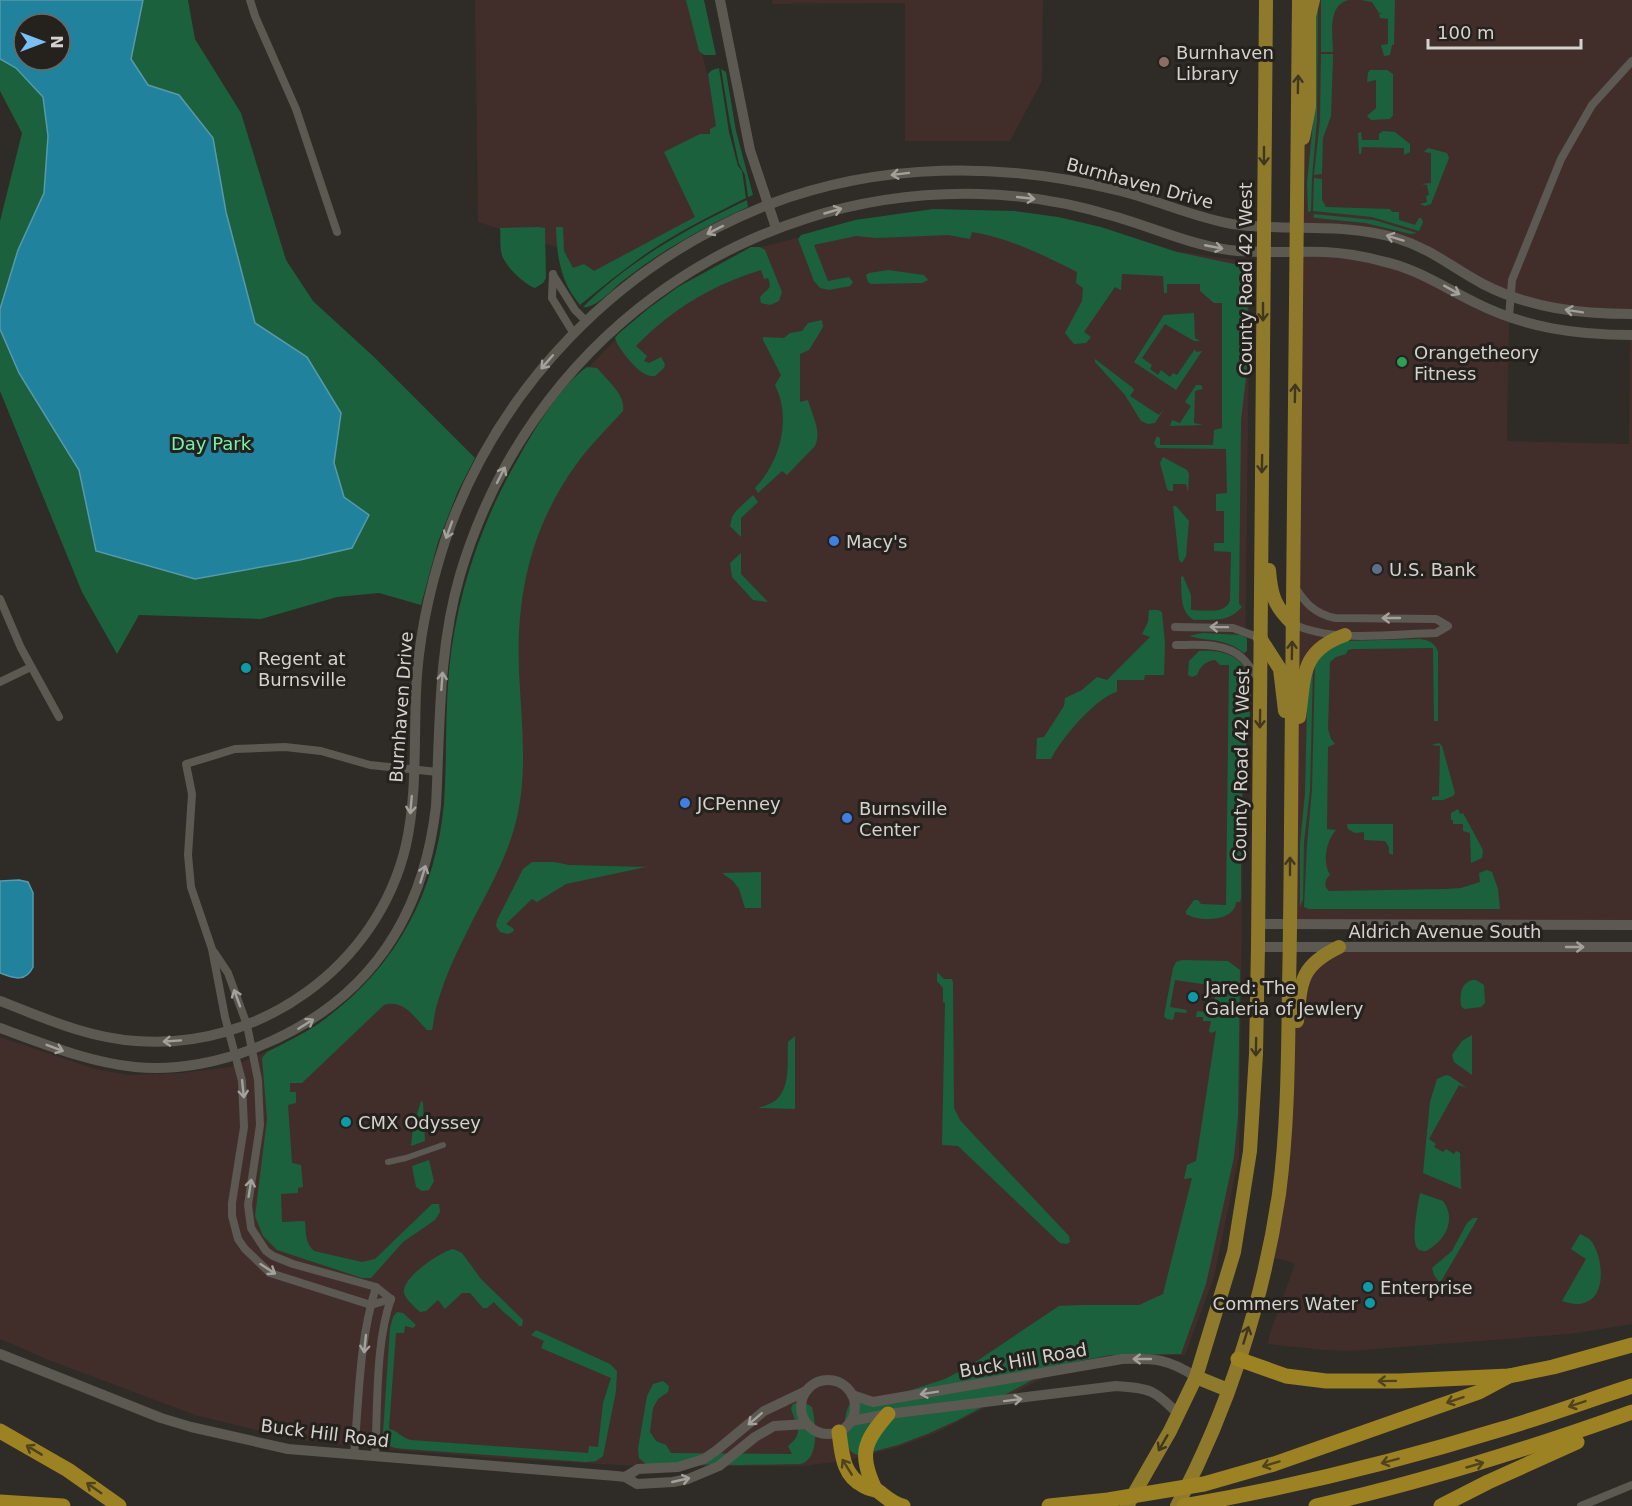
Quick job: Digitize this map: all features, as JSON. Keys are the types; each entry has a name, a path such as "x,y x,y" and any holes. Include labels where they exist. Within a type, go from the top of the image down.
{"highway":[{"name":"County Road 42 West","path":"1127,1506 1196,1377 1234,1252 1249,1162 1254,1095 1258,947 1266,0"},
{"path":"1286,1118 1290,947 1299,0"},
{"path":"1296,175 1309,107 1309,16 1313,0"},
{"path":"1262,502 1271,590 1275,604 1293,624"},
{"path":"1291,769 1309,659 1323,645 1344,635"},
{"path":"1260,638 1280,669 1291,769"},
{"path":"1177,1506 1200,1461 1228,1390 1256,1302 1267,1257 1278,1195 1300,986 1306,973 1320,957 1339,947"},
{"path":"1238,1359 1286,1376 1326,1380 1399,1380 1509,1376 1580,1361 1632,1345"},
{"path":"1049,1506 1108,1500 1204,1484 1274,1464 1479,1392 1509,1376"},
{"path":"1196,1377 1228,1390"},
{"path":"1184,1506 1315,1480 1390,1461 1504,1429 1632,1386"},
{"path":"875,1489 866,1470 865,1448 877,1426 888,1414"},
{"path":"1442,1506 1632,1414"},
{"path":"1316,1506 1394,1488 1506,1456 1632,1414"},
{"path":"0,1431 68,1470 119,1506"},
{"path":"838,1432 841,1458 848,1472 863,1486 875,1489 897,1505 903,1506"},
{"path":"0,1502 63,1506"}],"street":[{"path":"250,0 296,109 337,232"},
{"path":"720,0 750,150 776,228"},
{"path":"1509,317 1509,294 1512,280 1561,159 1592,105 1632,62"},
{"name":"Burnhaven Drive","path":"0,1001 92,1034 137,1042 179,1041 230,1032 275,1013 313,989 346,958 374,922 393,885 406,845 413,770 416,687 421,639 430,590 452,523 482,457 507,414 536,375 586,321 636,278 674,253 719,227 768,205 839,184 877,176 946,169 1030,173 1122,191 1232,224 1370,231 1421,246 1483,284 1527,302 1593,314 1632,314"},
{"path":"0,1028 67,1053 104,1063 138,1067 170,1067 206,1063 237,1056 290,1034 330,1007 365,975 393,939 415,897 425,867 434,829 443,665 455,596 474,532 515,449 540,410 569,373 624,319 687,273 776,228 880,200 914,196 981,194 1028,198 1074,205 1117,216 1207,246 1264,254 1344,254 1387,262 1419,274 1477,304 1529,324 1571,333 1632,335"},
{"path":"574,334 552,298 553,274 575,310 586,321"},
{"path":"1293,585 1303,600 1322,615 1335,618 1436,619 1448,626 1436,633 1344,635 1305,630 1293,624"},
{"path":"0,599 31,667 59,717"},
{"path":"1175,627 1233,628 1260,638"},
{"path":"1176,645 1211,645 1226,648 1241,656 1260,681"},
{"path":"0,682 31,667"},
{"path":"391,1299 371,1305 270,1272 245,1250 238,1239 232,1216 232,1203 244,1127 243,1081 225,1017 212,950 191,887 188,855 192,794 186,764 235,749 285,747 321,751 370,765 438,772"},
{"name":"Aldrich Avenue South","path":"1258,924 1632,925"},
{"name":"Aldrich Avenue South","path":"1258,947 1632,947"},
{"path":"212,950 228,973 253,1049 260,1101 260,1125 248,1205 251,1228 266,1251 273,1256 293,1264 376,1287 391,1299"},
{"path":"388,1162 443,1145"},
{"path":"354,1455 365,1336 376,1287"},
{"path":"375,1456 382,1340 385,1315 391,1299"},
{"name":"Buck Hill Road","path":"0,1354 161,1418 288,1449 625,1477 637,1484 688,1479 719,1466 755,1437 774,1426 807,1424"},
{"name":"Buck Hill Road","path":"852,1395 873,1402 1122,1359 1149,1358 1177,1364 1196,1377"},
{"path":"821,1380 840,1382 852,1395 855,1404 851,1421 838,1432 822,1433 807,1424 801,1408 802,1399 813,1384 821,1380"},
{"name":"Buck Hill Road","path":"851,1421 888,1414 1116,1386 1138,1387 1153,1391 1178,1414"},
{"name":"Buck Hill Road","path":"625,1477 638,1469 678,1467 704,1459 764,1411 806,1391"},
{"path":"1581,1506 1632,1485"}],"shaded area":[{"path":"475,0 688,0 739,196 577,281 562,249 478,222"},
{"path":"772,0 1043,0 1042,81 1010,141 905,141 905,3 773,4"},
{"path":"1299,0 1632,0 1632,314 1527,302 1389,236 1296,227"},
{"path":"912,213 1250,262 1239,1156 1214,1277 1185,1355 1124,1356 1061,1369 936,1433 895,1448 848,1460 803,1466 639,1466 509,1459 292,1439 195,1415 51,1361 0,1339 0,1037 95,1069 129,1075 181,1073 230,1067 294,1040 334,1015 370,983 400,943 431,882 584,372 621,334 754,249 827,230"},
{"path":"1296,253 1387,262 1509,317 1507,441 1629,444 1630,335 1632,335 1632,925 1290,924"},
{"path":"1339,947 1632,947 1632,1324 1570,1334 1349,1351 1268,1344 1295,1264 1267,1257 1300,986"}],"green space":[{"name":"Day Park","path":"0,0 188,0 195,39 241,113 286,260 313,301 374,357 475,458 458,491 438,542 421,605 379,593 337,597 261,619 139,615 117,654 82,592 0,391 0,221 22,133 0,91"},
{"path":"686,0 704,0 716,55 704,55 699,51"},
{"path":"1318,0 1317,120 1311,211 1308,212 1307,183 1313,122 1314,9"},
{"path":"1321,0 1348,0 1341,3 1334,14 1333,52 1321,52"},
{"path":"1361,0 1395,0 1394,45 1392,45 1390,55 1384,56 1381,45 1388,44 1388,19 1380,18 1379,14 1383,13 1379,13 1372,2"},
{"path":"1321,54 1333,54 1331,116 1323,138 1322,174 1314,175 1320,120"},
{"path":"719,68 729,132 738,166 742,171 746,198 659,245 580,305 564,278 557,248 556,227 563,227 564,251 573,268 584,264 594,271 695,217 664,152 700,134 710,134 710,129 716,126 708,74"},
{"path":"721,69 726,72 736,131 753,195 748,197 745,175 739,164 730,123"},
{"path":"1370,70 1387,70 1393,74 1393,115 1390,119 1371,120 1367,116 1376,108 1376,80 1367,82"},
{"path":"1383,131 1395,132 1410,144 1410,152 1404,155 1404,148 1362,147 1361,154 1359,154 1358,133 1361,132 1362,140 1379,140 1379,134"},
{"path":"1428,148 1447,153 1449,158 1431,204 1425,206 1420,204 1427,202 1426,196 1429,195 1427,185 1421,184 1431,183 1431,153 1424,152"},
{"path":"1314,178 1322,179 1322,200 1326,207 1390,209 1392,212 1399,212 1399,220 1415,225 1421,218 1423,222 1419,231 1372,217 1313,211"},
{"path":"747,200 748,207 668,249 638,269 599,301 583,307 620,274 660,246"},
{"path":"933,209 1015,211 1058,217 1101,227 1177,252 1248,267 1247,369 1241,420 1239,604 1242,607 1231,616 1220,619 1194,620 1186,613 1181,593 1181,577 1183,576 1191,595 1191,610 1218,610 1230,601 1231,552 1214,551 1214,543 1224,543 1224,511 1216,511 1216,494 1227,493 1226,449 1157,448 1154,443 1157,436 1160,438 1160,445 1213,445 1214,430 1222,428 1222,303 1214,303 1200,291 1200,284 1167,284 1167,293 1164,293 1163,276 1122,274 1121,290 1115,287 1084,332 1091,337 1086,343 1074,344 1065,333 1082,301 1083,288 1076,283 1077,272 1013,243 972,232 970,239 948,235 876,238 856,236 814,245 828,281 849,277 853,282 850,286 829,290 820,288 814,281 798,239 801,235 855,220"},
{"path":"1314,214 1374,220 1417,233 1411,234 1365,223 1316,218 1313,217"},
{"path":"500,228 545,228 546,278 535,288 517,275 503,258"},
{"path":"751,247 760,247 765,250 782,292 779,301 770,305 761,303 760,297 770,285 768,278 764,279 761,270 709,291 678,310 636,346 647,356 644,361 649,363 661,357 665,364 664,368 655,376 650,376 637,368 616,342 615,338 618,334 678,287"},
{"path":"888,270 924,275 928,280 922,283 871,284 868,282 866,275 869,273"},
{"path":"1194,313 1195,338 1200,341 1194,341 1165,324 1142,358 1152,365 1150,369 1158,375 1161,370 1170,377 1173,373 1177,375 1195,349 1196,352 1202,351 1176,390 1134,362 1164,315"},
{"path":"822,320 823,327 809,350 800,354 800,402 808,400 817,429 815,446 787,475 782,471 758,493 755,488 764,478 777,453 783,426 783,412 775,385 781,375 763,337 784,338 790,333 802,331 808,323"},
{"path":"1095,359 1133,388 1130,396 1159,415 1164,409 1155,423 1148,424 1141,421 1125,395 1095,362"},
{"path":"587,367 597,368 615,388 622,399 623,411 583,455 562,486 538,536 530,562 520,615 519,643 523,774 515,825 504,858 449,971 436,1008 432,1030 427,1030 403,1007 384,1005 302,1083 290,1083 290,1092 296,1092 296,1103 288,1105 292,1163 301,1165 303,1187 298,1188 298,1193 281,1194 282,1222 305,1221 307,1241 314,1251 362,1262 375,1259 432,1204 439,1204 440,1212 435,1220 403,1242 371,1278 362,1278 277,1250 263,1236 255,1216 267,1119 262,1058 267,1052 318,1024 369,980 389,955 421,899 432,868 444,803 447,704 452,643 472,560 493,507 525,446 540,421 568,384"},
{"path":"1196,385 1201,385 1203,389 1195,391 1194,423 1203,425 1170,426 1172,420 1180,423 1191,406 1185,402"},
{"path":"1163,457 1187,470 1189,474 1188,492 1186,484 1173,484 1173,491 1167,489 1160,463"},
{"path":"753,495 758,502 741,518 741,537 730,526 732,517"},
{"path":"1173,506 1176,506 1189,521 1186,556 1182,563 1179,560"},
{"path":"741,553 741,574 768,602 753,600 732,577 730,563"},
{"path":"1149,610 1162,612 1165,644 1164,675 1145,675 1144,680 1117,680 1117,692 1089,710 1062,741 1051,759 1036,759 1037,738 1044,737 1064,706 1065,698 1082,690 1097,677 1107,680 1150,637 1142,634 1148,622"},
{"path":"1202,633 1240,635 1247,638 1247,651 1244,653 1223,642 1189,636"},
{"path":"1420,639 1431,642 1438,652 1438,721 1434,721 1433,648 1352,649 1330,662 1328,729 1335,744 1328,747 1327,829 1336,830 1326,852 1326,864 1330,875 1325,885 1329,891 1461,888 1480,882 1479,873 1487,870 1492,872 1498,889 1500,909 1309,909 1304,907 1312,790 1315,662 1323,653 1345,641"},
{"path":"1199,651 1220,652 1238,661 1247,672 1251,693 1243,773 1241,898 1230,913 1223,917 1207,919 1192,917 1186,914 1186,911 1194,900 1198,900 1201,904 1226,905 1229,665 1220,665 1215,660 1204,664 1197,675 1192,677 1188,675 1189,661"},
{"path":"1313,668 1310,790 1304,842 1303,899 1300,907 1300,844 1305,793 1307,707 1309,678"},
{"path":"1439,743 1442,746 1455,793 1443,800 1432,800 1432,797 1439,796 1440,746 1431,745"},
{"path":"1458,809 1460,814 1463,813 1483,850 1482,858 1471,863 1470,833 1463,831 1463,824 1453,824 1451,820 1451,813"},
{"path":"1347,824 1393,824 1393,855 1389,853 1389,847 1385,841 1364,840 1364,832 1355,833 1348,829"},
{"path":"532,862 646,867 566,884 537,902 532,899 506,924 514,931 508,934 500,932 496,926 497,920 523,869"},
{"path":"761,872 761,908 745,908 739,889 722,873"},
{"path":"1182,960 1228,961 1240,970 1238,1116 1234,1157 1206,1284 1181,1354 1110,1355 1070,1363 1049,1371 927,1434 898,1445 860,1455 854,1453 849,1448 845,1433 846,1415 851,1402 902,1393 945,1379 971,1365 1059,1306 1139,1305 1163,1294 1192,1178 1184,1179 1187,1165 1196,1161 1216,1031 1211,1033 1209,1031 1211,1021 1203,1021 1203,1017 1196,1017 1197,1011 1213,1013 1216,986 1175,980 1170,1007 1187,1010 1186,1013 1175,1012 1173,1020 1164,1016 1173,968 1176,962"},
{"path":"937,972 944,979 952,979 953,983 954,1108 960,1120 1069,1236 1070,1242 1067,1244 1060,1243 958,1146 942,1145 945,1003 943,1002 943,988 937,981"},
{"path":"1472,980 1484,985 1485,1003 1481,1007 1464,1009 1461,1006 1462,990 1465,984"},
{"path":"1472,1035 1472,1075 1454,1062 1452,1055 1462,1041"},
{"path":"795,1036 795,1109 758,1108 767,1105 781,1095 786,1081 788,1042"},
{"path":"1446,1075 1467,1088 1459,1085 1429,1139 1436,1144 1434,1147 1443,1152 1446,1149 1454,1154 1456,1151 1460,1153 1461,1189 1423,1173 1430,1102 1437,1079"},
{"path":"421,1101 423,1102 425,1141 411,1146 413,1128"},
{"path":"429,1160 434,1181 429,1190 422,1191 416,1187 412,1166"},
{"path":"1420,1193 1443,1201 1449,1215 1449,1223 1443,1236 1439,1242 1426,1251 1421,1251 1415,1244"},
{"path":"1473,1218 1478,1218 1440,1283 1432,1268 1452,1251 1467,1223"},
{"path":"1580,1234 1591,1241 1601,1270 1598,1289 1594,1297 1586,1302 1574,1304 1562,1301 1586,1259 1571,1249"},
{"path":"453,1249 462,1253 481,1279 523,1320 522,1326 519,1326 494,1302 487,1308 483,1308 470,1293 462,1293 445,1309 438,1300 426,1311 420,1312 409,1301 404,1293 409,1280 422,1266"},
{"path":"397,1312 403,1313 416,1325 413,1328 405,1326 404,1333 396,1333 389,1429 411,1440 588,1453 589,1446 598,1447 603,1403 611,1378 541,1348 544,1341 531,1335 536,1330 610,1364 617,1371 616,1391 603,1456 596,1461 586,1462 405,1449 387,1444 383,1433 390,1328"},
{"path":"663,1381 669,1386 668,1392 658,1399 653,1408 650,1432 656,1441 666,1445 671,1453 792,1454 788,1446 797,1437 798,1428 791,1408 793,1404 802,1401 812,1407 815,1440 811,1456 800,1464 646,1464 639,1458 638,1449 647,1396 653,1384"}],"water":[{"name":"Day Park","path":"0,0 143,0 131,59 148,85 179,95 213,138 226,212 255,323 307,357 341,413 334,463 344,497 369,515 352,548 195,579 96,551 79,470 19,373 0,329 0,309 18,250 44,193 48,136 43,97 20,72 72,72 72,12 12,12 12,66 0,59"},
{"path":"0,881 28,882 33,893 33,967 27,975 20,978 0,973"}],"place":[{"name":"Burnhaven Library","path":"1164,62"},
{"name":"Orangetheory Fitness","path":"1402,362"},
{"name":"Macy's","path":"834,541"},
{"name":"U.S. Bank","path":"1377,569"},
{"name":"Regent at Burnsville","path":"246,668"},
{"name":"JCPenney","path":"685,803"},
{"name":"Burnsville Center","path":"847,818"},
{"name":"Jared: The Galeria of Jewlery","path":"1193,997"},
{"name":"CMX Odyssey","path":"346,1122"},
{"name":"Enterprise","path":"1368,1287"},
{"name":"Commers Water","path":"1370,1303"}]}
